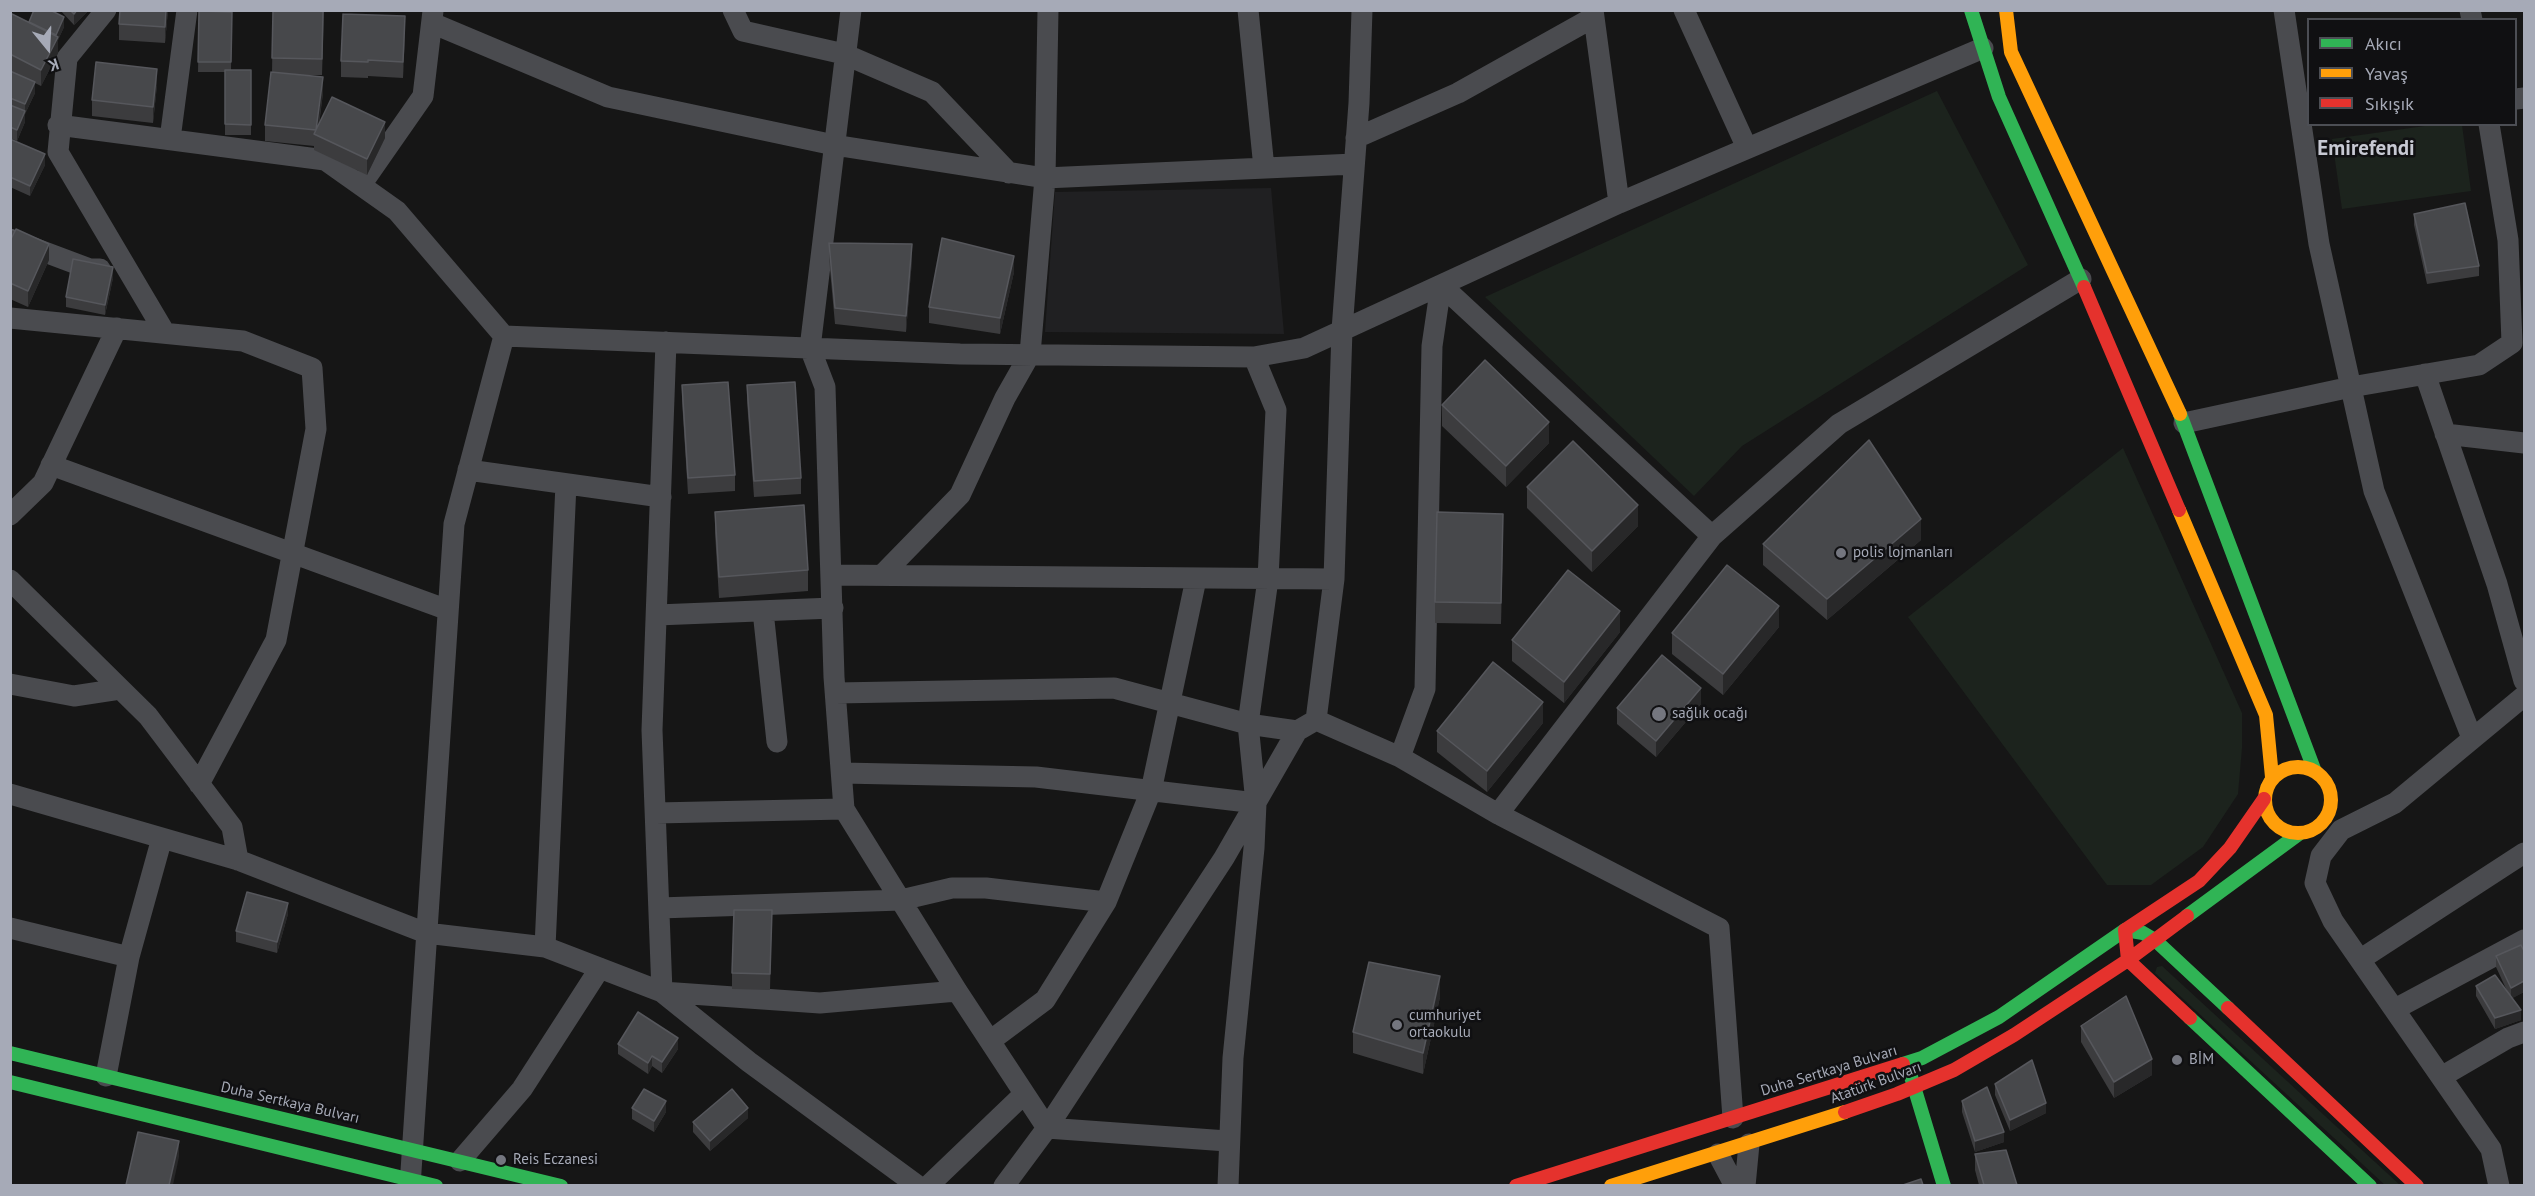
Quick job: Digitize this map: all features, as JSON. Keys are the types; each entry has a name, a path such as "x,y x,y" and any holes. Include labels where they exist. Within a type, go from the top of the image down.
{"main road":[{"path":"1971,10 1999,97 2081,279 2266,715 2272,777 2264,799 2268,817 2282,830 2300,833 2332,826 2331,794 2325,780 2314,770 2184,423 2011,52 2006,10"},
{"path":"2272,777 2291,766 2314,770"},
{"name":"Duha Sertkaya Bulvarı","path":"1516,1185 1906,1064 2000,1017 2124,930 2199,881 2230,849 2264,799"},
{"name":"Atatürk Bulvarı","path":"1611,1185 1749,1144 1915,1087 1954,1070 2014,1035 2128,960 2300,833"},
{"path":"2370,1185 2128,960 2123,940 2124,930 2143,933 2155,940 2417,1185"},
{"name":"Duha Sertkaya Bulvarı","path":"10,1053 561,1185"},
{"path":"1906,1064 1944,1185"},
{"path":"10,1082 410,1183 436,1185"},
{"path":"1733,1118 1749,1144"},
{"path":"1718,1154 1733,1118"}],"street":[{"path":"106,10 67,58 58,125 58,152 165,333"},
{"path":"170,140 187,10"},
{"path":"733,10 743,31 844,54 932,92 1009,172"},
{"path":"850,10 810,348 825,387 836,693 844,809 957,991 1047,1128"},
{"path":"882,575 960,495 1005,398 1030,354 1045,178 1048,10"},
{"path":"1248,10 1264,168"},
{"path":"1316,720 1334,579 1342,330 1356,138 1362,10"},
{"path":"1684,10 1748,148"},
{"path":"2284,10 2305,122 2319,244 2374,491 2472,738"},
{"path":"1356,138 1458,93 1593,14 1619,203"},
{"path":"361,185 423,96 433,17 608,97 834,145 1045,178 1354,164"},
{"path":"58,125 325,160 397,211 504,336 810,348 1254,357 1304,348 1619,203 1983,48"},
{"path":"2184,423 2350,387 2479,366 2511,343 2508,240 2489,126"},
{"path":"10,239 90,269 108,269 112,244"},
{"path":"1498,814 1712,536 1839,424 2081,279"},
{"path":"1441,285 1712,536"},
{"path":"1400,757 1425,689 1432,346 1441,285"},
{"path":"10,318 243,341 312,368 316,429 276,640 199,784"},
{"path":"10,515 43,483 117,328"},
{"path":"410,1183 454,524 504,336"},
{"path":"666,342 652,730 662,992 749,1062 918,1185"},
{"path":"1228,1185 1227,1141 1256,803 1248,724 1268,579 1276,410 1254,357"},
{"path":"2425,374 2497,585 2524,681"},
{"path":"2445,434 2524,443"},
{"path":"51,465 292,555 448,610"},
{"path":"468,471 661,497"},
{"path":"545,947 566,484"},
{"path":"831,575 1334,579"},
{"path":"990,1041 1045,1000 1107,902 1152,791 1172,704 1196,579"},
{"path":"10,580 148,716 232,827 238,860"},
{"path":"657,615 833,608"},
{"path":"763,611 777,742"},
{"path":"10,684 74,696 120,689"},
{"path":"836,693 1114,688 1248,724 1297,731"},
{"path":"2499,1185 2491,1149 2333,921 2315,883 2321,856 2332,826 2395,803 2524,696"},
{"path":"1316,720 1400,757 1498,814 1719,928 1733,1118"},
{"path":"1004,1185 1047,1128 1224,858 1297,731 1316,720"},
{"path":"842,773 1036,777 1256,803"},
{"path":"10,794 238,860 426,933 545,947 662,992 820,1003 957,991"},
{"path":"656,813 844,809"},
{"path":"106,1076 129,957 162,838"},
{"path":"2361,959 2524,853"},
{"path":"659,908 901,900 952,888 986,888 1107,902"},
{"path":"10,928 129,957"},
{"path":"2395,1009 2524,940"},
{"path":"460,1161 522,1089 600,968"},
{"path":"2441,1077 2508,1038 2524,1032"},
{"path":"928,1185 1024,1094"},
{"path":"1047,1128 1227,1141"},
{"path":"1745,1185 1749,1144"},
{"path":"1718,1154 1735,1185"}],"shaded area":[{"path":"1937,91 2028,265 1742,446 1694,496 1485,297"},
{"path":"2425,126 2462,126 2471,191 2342,209 2332,139"},
{"path":"1271,188 1284,334 1045,332 1055,192"},
{"path":"2123,448 2242,713 2238,794 2203,847 2151,885 2107,885 1908,617"},
{"path":"2162,966 2400,1185 2385,1185 2155,973 2157,967"}],"building":[{"path":"34,10 50,10 64,17 56,35 29,22"},
{"path":"120,10 166,10 165,27 119,24"},
{"path":"273,10 323,10 322,59 272,58"},
{"path":"199,11 232,12 231,62 198,62"},
{"path":"10,13 58,37 41,70 10,54"},
{"path":"343,14 405,16 403,62 341,61"},
{"path":"96,62 157,69 153,107 92,100"},
{"path":"225,70 251,70 251,125 225,124"},
{"path":"10,71 35,82 25,104 10,98"},
{"path":"271,72 323,77 316,130 265,125"},
{"path":"332,97 385,122 367,159 314,134"},
{"path":"10,105 25,111 17,130 10,127"},
{"path":"10,139 45,154 30,186 10,177"},
{"path":"2465,203 2479,266 2427,273 2414,214"},
{"path":"10,229 15,231 10,241"},
{"path":"16,229 49,244 28,291 10,283 10,241"},
{"path":"942,238 1014,256 1000,318 929,307"},
{"path":"829,243 912,244 906,316 835,308"},
{"path":"73,259 113,267 105,305 66,297"},
{"path":"1485,360 1549,422 1506,466 1442,405"},
{"path":"728,382 735,475 688,478 682,385"},
{"path":"795,382 801,478 754,481 747,385"},
{"name":"polis lojmanları","path":"1869,440 1921,519 1827,599 1763,544"},
{"path":"1573,441 1638,505 1592,551 1527,487"},
{"path":"804,505 808,570 719,577 715,512"},
{"path":"1437,512 1503,514 1501,603 1435,602"},
{"path":"1727,565 1779,606 1723,674 1672,633"},
{"path":"1568,570 1620,611 1564,682 1512,640"},
{"name":"sağlık ocağı","path":"1662,655 1701,688 1656,741 1617,708"},
{"path":"1493,662 1543,702 1487,771 1437,731"},
{"path":"247,892 288,903 277,942 236,931"},
{"path":"734,910 772,910 770,974 732,973"},
{"path":"2521,945 2524,951 2524,981 2511,988 2496,956"},
{"name":"cumhuriyet ortaokulu","path":"1369,962 1440,976 1423,1053 1353,1032"},
{"path":"2495,975 2521,1010 2495,1018 2476,986"},
{"path":"2126,996 2152,1059 2114,1082 2081,1026"},
{"path":"638,1012 678,1038 662,1062 652,1056 648,1063 618,1044"},
{"path":"2032,1060 2046,1103 2010,1120 1995,1084"},
{"path":"1987,1087 2004,1132 1975,1141 1962,1101"},
{"path":"644,1089 666,1101 654,1121 632,1108"},
{"path":"732,1089 748,1108 710,1141 693,1122"},
{"path":"138,1132 179,1141 169,1185 126,1185"},
{"path":"2006,1150 2017,1185 1984,1185 1975,1154"},
{"path":"1921,1179 1923,1185 1903,1185"}],"traffic: fast":[{"path":"1971,10 1999,97 2084,287"},
{"path":"2180,414 2314,769"},
{"path":"2187,916 2300,833"},
{"path":"1903,1064 1922,1058 1999,1017 2125,930 2143,933 2155,940 2228,1008"},
{"path":"2190,1018 2370,1186"},
{"path":"10,1053 561,1186"},
{"path":"1909,1070 1944,1186"},
{"path":"10,1082 436,1186"}],"traffic: slow":[{"path":"2006,10 2011,52 2180,414"},
{"path":"2179,510 2266,715 2272,777"},
{"path":"2292,767 2304,767 2316,772 2326,782 2331,800 2329,813 2316,828 2304,833 2292,833 2280,828 2270,818 2265,806 2265,794 2270,782 2280,772 2292,767"},
{"path":"1611,1186 1845,1112"}],"traffic: jam":[{"path":"2084,287 2179,510"},
{"path":"2190,1018 2128,960 2125,930 2199,881 2230,848 2264,799"},
{"path":"1845,1112 1897,1094 1954,1070 2014,1035 2128,960 2187,916"},
{"path":"2228,1008 2417,1186"},
{"path":"1516,1186 1903,1064"}],"place":[{"name":"polis lojmanları","path":"1841,553"},
{"name":"sağlık ocağı","path":"1659,714"},
{"name":"cumhuriyet ortaokulu","path":"1397,1025"},
{"name":"BİM","path":"2177,1060"},
{"name":"Reis Eczanesi","path":"501,1160"}],"district":[{"name":"Emirefendi","path":"2366,149"}]}
